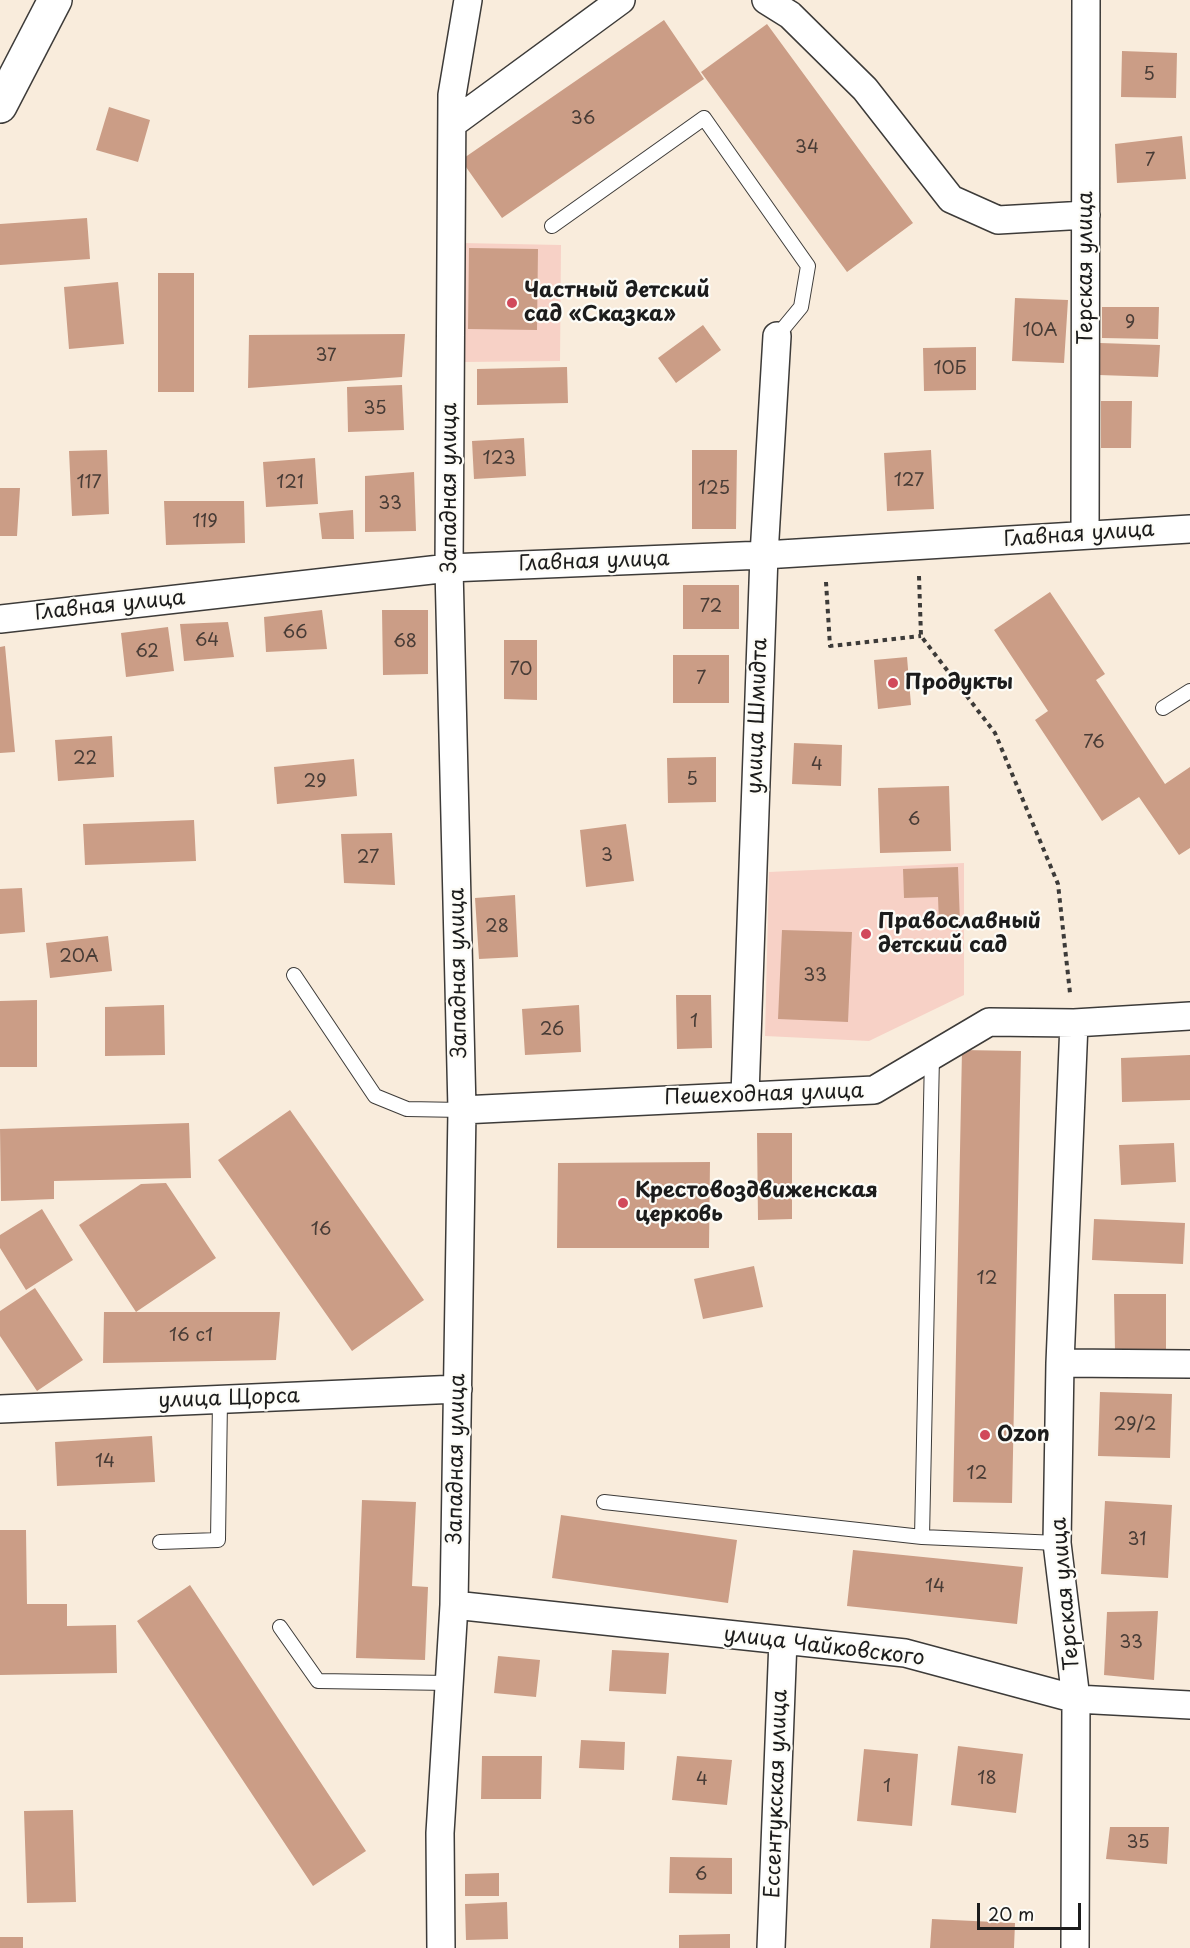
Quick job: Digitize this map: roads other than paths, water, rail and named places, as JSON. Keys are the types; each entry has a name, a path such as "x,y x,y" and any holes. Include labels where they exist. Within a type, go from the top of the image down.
{"main road":[{"path":"0,106 55,0"}],"street":[{"name":"Западная улица","path":"441,1948 440,1833 454,1605 462,1110 449,568 452,95 468,0"},
{"path":"452,124 621,0"},
{"path":"766,0 790,15 865,89 951,199 998,220 1086,215"},
{"name":"Терская улица","path":"1085,535 1086,0"},
{"name":"улица Шмидта","path":"745,1095 764,555 777,336"},
{"name":"Главная улица","path":"0,619 449,568 764,555 1190,529"},
{"name":"Пешеходная улица","path":"462,1110 874,1090 932,1053 989,1022 1074,1023 1190,1016"},
{"name":"Терская улица","path":"1074,1023 1060,1363 1057,1543 1076,1699 1075,1948"},
{"path":"1060,1363 1190,1364"},
{"name":"улица Щорса","path":"0,1409 458,1389"},
{"name":"улица Чайковского","path":"454,1605 905,1653 1076,1699 1190,1706"},
{"name":"Ессентукская улица","path":"771,1948 783,1640"}],"lane":[{"path":"552,226 704,118 808,266 801,307 777,336"},
{"path":"1163,708 1190,691"},
{"path":"294,975 375,1096 407,1109 462,1110"},
{"path":"922,1537 932,1053"},
{"path":"160,1542 218,1540 220,1400"},
{"path":"604,1502 922,1537 1057,1543"},
{"path":"279,1627 318,1681 449,1683"}],"place":[{"name":"Частный детский сад «Сказка»","path":"512,303"},
{"name":"Продукты","path":"893,683"},
{"name":"Православный детский сад","path":"866,934"},
{"name":"Крестовоздвиженская церковь","path":"623,1203"},
{"name":"Ozon","path":"985,1435"}]}
